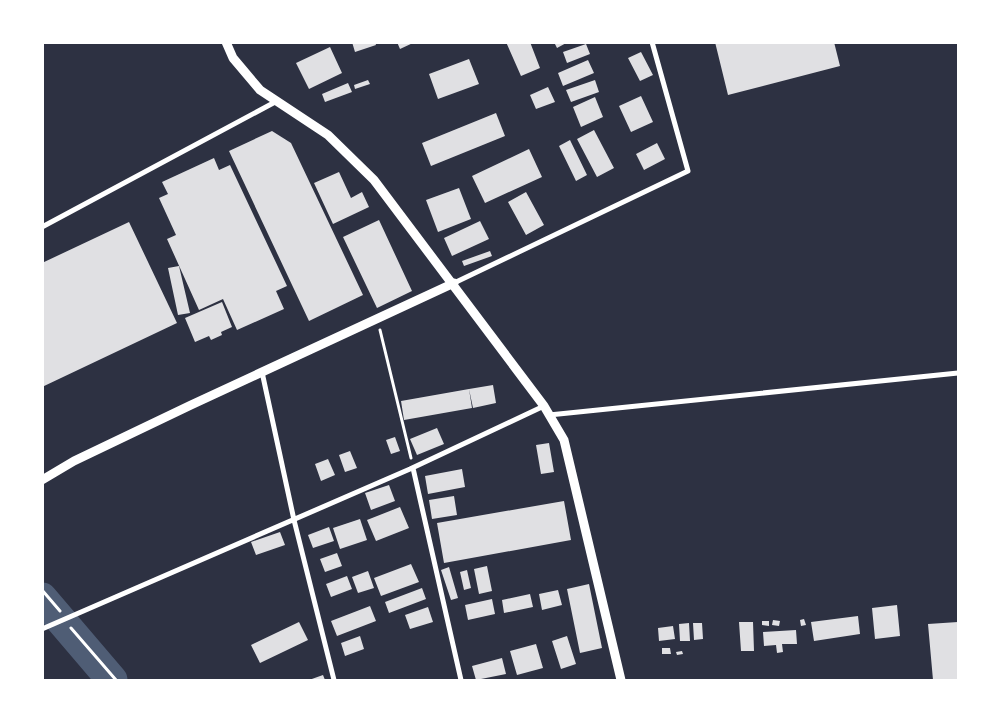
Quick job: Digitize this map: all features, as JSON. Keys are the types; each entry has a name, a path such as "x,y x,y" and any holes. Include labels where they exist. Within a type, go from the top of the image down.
{"street":[{"path":"226,42 234,58 260,90 328,135 374,180 454,283 547,410 564,440 621,680"},
{"path":"42,480 74,461 688,171 652,42"},
{"path":"42,227 277,101"},
{"path":"262,372 294,520 334,680"},
{"path":"42,629 547,410 958,373"},
{"path":"413,468 461,680"}],"path":[{"path":"377,318 413,468"},
{"path":"42,590 66,618 66,622 116,680"}],"building":[{"path":"352,42 375,42 376,45 355,52"},
{"path":"397,42 415,42 400,49"},
{"path":"506,42 530,42 540,68 521,76"},
{"path":"554,42 568,42 557,48"},
{"path":"715,42 834,42 840,66 728,95"},
{"path":"586,44 590,54 567,63 563,52"},
{"path":"330,47 342,73 309,89 296,63"},
{"path":"641,52 653,75 640,81 628,58"},
{"path":"469,59 479,84 438,99 429,74"},
{"path":"588,60 594,73 563,86 558,73"},
{"path":"368,80 370,84 355,89 354,85"},
{"path":"595,80 599,92 571,102 566,90"},
{"path":"348,83 352,92 325,102 322,94"},
{"path":"548,87 555,102 536,109 530,95"},
{"path":"641,96 653,122 631,132 619,106"},
{"path":"595,97 603,117 581,127 573,107"},
{"path":"496,113 505,136 431,166 422,143"},
{"path":"594,130 614,168 597,177 577,139"},
{"path":"272,131 291,143 363,295 309,321 229,151"},
{"path":"570,140 587,175 576,181 559,146"},
{"path":"657,143 665,159 644,170 636,154"},
{"path":"529,149 542,177 485,203 472,176"},
{"path":"214,158 219,170 230,165 287,286 276,291 284,309 237,330 223,299 199,310 167,239 176,235 159,198 168,194 162,182"},
{"path":"339,172 351,198 362,192 369,207 333,224 314,183"},
{"path":"459,188 471,219 438,232 426,200"},
{"path":"526,192 544,225 526,235 508,202"},
{"path":"379,220 412,291 377,308 343,237"},
{"path":"480,221 489,239 452,256 444,238"},
{"path":"129,222 177,323 42,387 42,263"},
{"path":"490,251 492,256 464,266 462,261"},
{"path":"179,266 190,313 178,315 168,268"},
{"path":"222,302 232,327 221,332 222,335 211,340 209,336 195,342 185,318"},
{"path":"493,385 496,403 473,408 469,389"},
{"path":"469,389 472,408 404,420 401,401"},
{"path":"437,428 444,444 417,455 410,439"},
{"path":"395,437 400,451 391,454 386,440"},
{"path":"549,443 554,472 541,474 536,445"},
{"path":"350,451 357,468 345,472 339,455"},
{"path":"328,459 335,475 321,481 315,464"},
{"path":"462,469 465,487 428,494 425,476"},
{"path":"389,485 395,501 371,510 365,493"},
{"path":"454,496 457,515 432,519 429,500"},
{"path":"564,501 571,540 444,563 437,523"},
{"path":"400,507 409,528 376,541 367,520"},
{"path":"360,519 367,540 340,549 333,528"},
{"path":"329,527 334,541 313,548 308,535"},
{"path":"280,532 285,545 256,555 251,542"},
{"path":"337,553 342,566 325,572 320,559"},
{"path":"411,564 419,582 381,596 374,578"},
{"path":"487,566 492,591 479,594 474,569"},
{"path":"449,567 458,598 451,600 441,570"},
{"path":"467,570 471,588 464,590 460,572"},
{"path":"368,571 374,588 358,593 352,577"},
{"path":"347,576 352,589 331,597 326,584"},
{"path":"589,584 602,648 580,653 567,589"},
{"path":"422,588 426,599 389,613 385,602"},
{"path":"558,590 562,605 542,610 539,594"},
{"path":"530,594 533,607 504,613 502,600"},
{"path":"492,599 495,614 468,620 465,605"},
{"path":"897,605 900,636 875,639 872,608"},
{"path":"370,606 376,621 337,636 331,621"},
{"path":"428,607 433,622 410,629 405,615"},
{"path":"858,616 860,634 814,641 811,622"},
{"path":"804,619 806,625 801,626 800,620"},
{"path":"773,620 780,621 779,626 772,625"},
{"path":"762,621 769,621 769,626 762,625"},
{"path":"299,622 308,640 260,663 251,645"},
{"path":"739,622 753,622 754,651 741,651"},
{"path":"958,622 958,680 933,680 928,624"},
{"path":"689,623 690,641 680,641 679,624"},
{"path":"693,623 702,623 703,639 694,640"},
{"path":"673,626 675,639 659,641 658,628"},
{"path":"796,630 797,644 782,644 783,652 777,653 776,645 764,646 763,632"},
{"path":"360,636 364,649 345,656 341,643"},
{"path":"567,636 576,664 561,669 552,641"},
{"path":"536,644 543,668 517,675 510,651"},
{"path":"662,648 670,648 671,654 662,654"},
{"path":"682,651 683,654 677,655 676,652"},
{"path":"502,658 506,674 476,680 472,666"},
{"path":"323,675 325,680 309,680"}],"waterway":[{"path":"42,598 112,680"}]}
